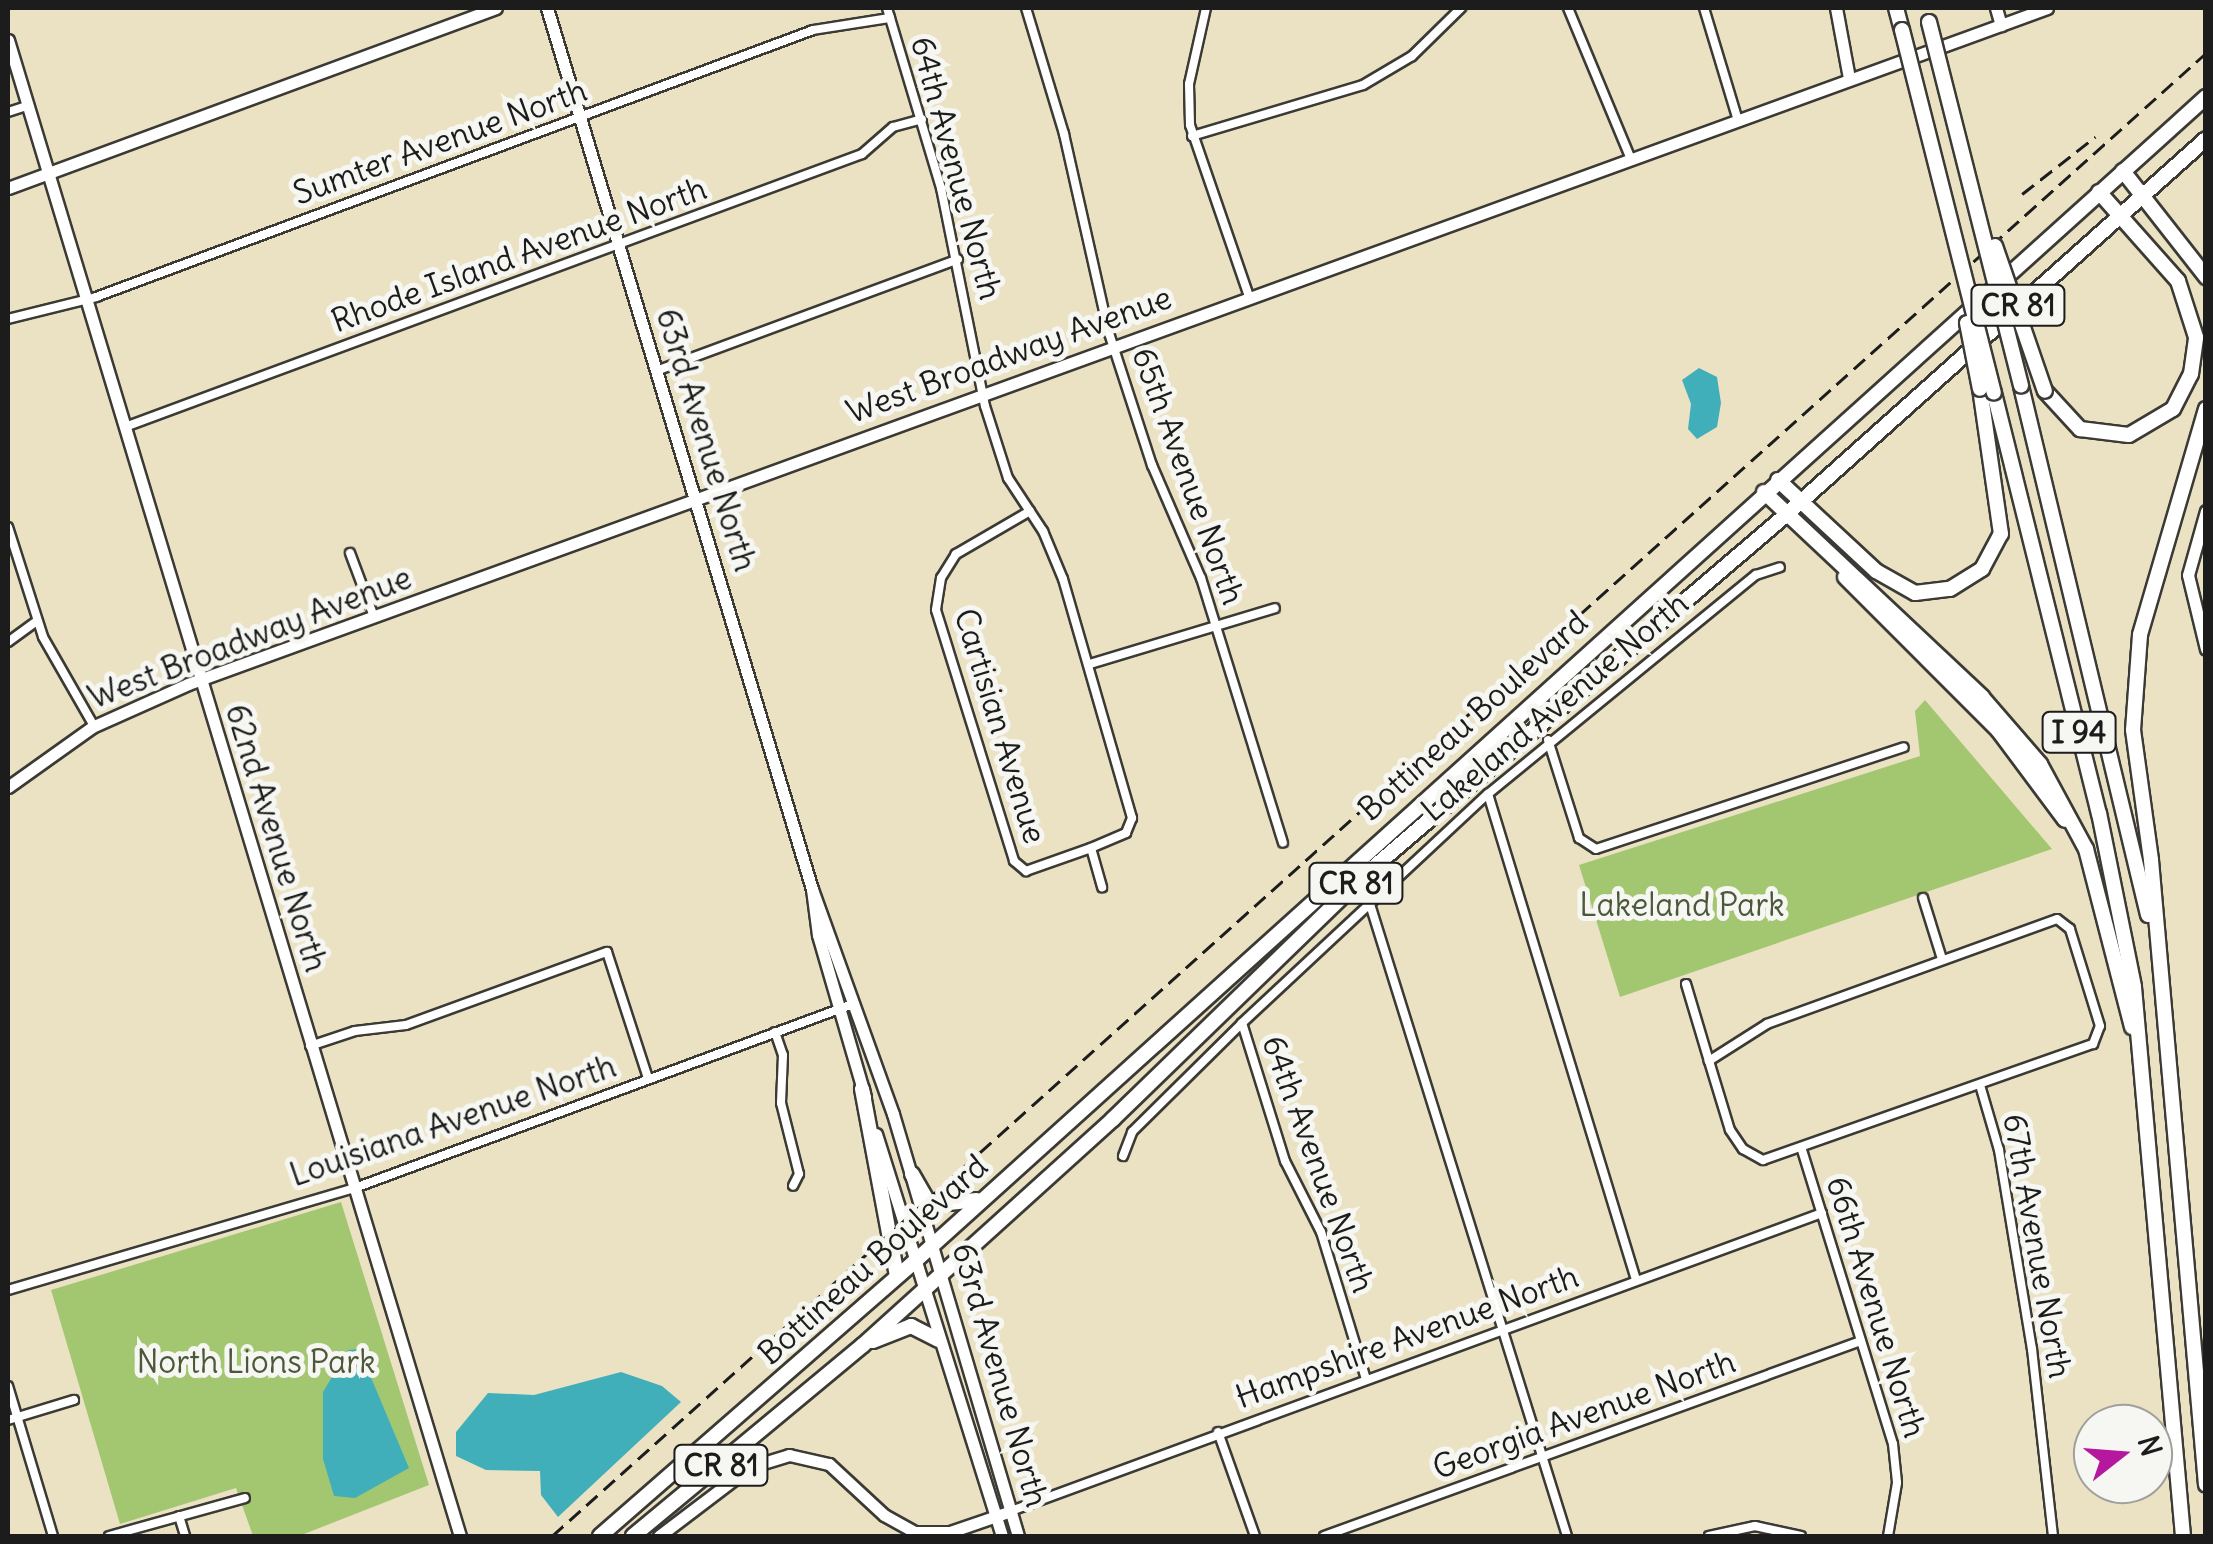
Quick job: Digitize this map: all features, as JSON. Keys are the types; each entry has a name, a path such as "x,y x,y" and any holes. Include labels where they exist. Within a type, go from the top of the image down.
{"highway":[{"path":"1764,492 1793,508 1905,588 1928,594 1964,582 1989,560 2001,534 1987,391 1896,8"},
{"name":"I 94","path":"1928,15 2134,850 2164,1014 2206,1484"},
{"name":"Bottineau Boulevard","path":"600,1536 914,1262 2206,97"},
{"path":"1950,107 2045,391 2080,428 2120,436 2156,423 2186,389 2196,348 2184,293 2100,192"},
{"name":"Bottineau Boulevard","path":"633,1536 863,1345 1114,1119 1424,821 1793,508 2206,138"},
{"path":"2123,171 2206,277"},
{"name":"I 94","path":"1987,391 2109,855 2145,1076 2183,1536"},
{"path":"2164,1014 2132,730 2134,688 2146,610 2206,409"},
{"path":"1778,480 1793,508 1818,540 2011,728 2066,804 2086,849 2145,1076"},
{"path":"862,1090 897,1276"},
{"path":"912,1174 930,1205 983,1199"},
{"path":"863,1345 911,1326 939,1340"}],"street":[{"path":"8,188 496,8"},
{"name":"63rd Avenue North","path":"546,8 812,889 912,1174 1018,1536"},
{"name":"64th Avenue North","path":"887,8 922,119 958,259 983,394 1008,478 1054,554 1090,664 1132,818 1126,833 1091,848"},
{"name":"65th Avenue North","path":"1026,8 1114,346 1152,465 1216,626 1283,842"},
{"path":"1206,8 1189,84 1192,136 1250,296"},
{"path":"1192,136 1362,85 1412,56 1460,8"},
{"path":"1568,8 1630,157"},
{"path":"1704,8 1738,118"},
{"path":"1836,8 1849,78"},
{"path":"1996,8 2001,25"},
{"name":"West Broadway Avenue","path":"8,787 94,726 200,681 2047,8"},
{"name":"Sumter Avenue North","path":"8,319 87,298 814,30 890,18"},
{"name":"62nd Avenue North","path":"8,40 352,1190 460,1536"},
{"path":"8,112 29,105"},
{"name":"Rhode Island Avenue North","path":"126,427 862,154 893,127 922,119"},
{"path":"656,371 958,259"},
{"path":"2206,511 2188,575 2206,648"},
{"name":"Cartisian Avenue","path":"1030,512 956,554 941,578 936,610 1014,861 1026,870 1091,848"},
{"path":"8,527 36,621 94,726"},
{"path":"350,553 374,617"},
{"name":"Lakeland Avenue North","path":"1122,1156 1132,1132 1368,901 1548,740 1756,575 1780,567"},
{"path":"1090,664 1275,608"},
{"path":"8,642 36,621"},
{"path":"1548,740 1579,838 1596,850 1904,747"},
{"path":"1488,794 1636,1280"},
{"path":"1091,848 1102,887"},
{"name":"63rd Avenue North","path":"812,889 862,1090 1002,1536"},
{"path":"1923,898 1942,960"},
{"path":"1368,901 1568,1536"},
{"path":"1709,1061 1766,1024 2057,920 2070,929 2100,1026 2094,1044 1802,1150"},
{"path":"309,1046 355,1031 406,1025 607,952 648,1078"},
{"name":"66th Avenue North","path":"1686,984 1742,1150 1763,1160 1802,1150 1896,1462 1888,1536"},
{"name":"Louisiana Avenue North","path":"8,1290 352,1190 853,1004"},
{"name":"64th Avenue North","path":"1242,1023 1277,1141 1320,1232 1366,1378"},
{"path":"775,1032 783,1056 781,1104 800,1174 793,1186"},
{"name":"67th Avenue North","path":"1980,1085 1999,1150 2029,1332 2053,1536"},
{"name":"Hampshire Avenue North","path":"1011,1510 1822,1213"},
{"name":"Georgia Avenue North","path":"1324,1536 1861,1340"},
{"path":"8,1386 12,1419 52,1536"},
{"path":"12,1419 74,1400"},
{"path":"1218,1432 1255,1536"},
{"path":"659,1536 750,1467 790,1455 829,1464 884,1515 914,1532 942,1534 1011,1510"},
{"path":"110,1536 245,1498"},
{"path":"179,1516 185,1536"},
{"path":"1709,1536 1755,1526 1802,1536"}],"green space":[{"name":"Lakeland Park","path":"1925,700 2052,849 1620,997 1579,865 1920,756 1915,711"},
{"name":"North Lions Park","path":"341,1202 429,1485 299,1536 253,1536 236,1488 120,1524 51,1290"}],"water":[{"path":"1699,368 1717,377 1721,403 1717,427 1697,439 1688,429 1691,404 1682,380"},
{"path":"359,1349 409,1468 355,1498 334,1496 323,1459 323,1392 348,1350"},
{"path":"621,1372 662,1386 681,1402 558,1517 541,1495 540,1471 486,1470 456,1456 456,1432 488,1393 534,1395"}],"railway":[{"path":"552,1536 2206,53"},
{"path":"2022,194 2095,137"}]}
